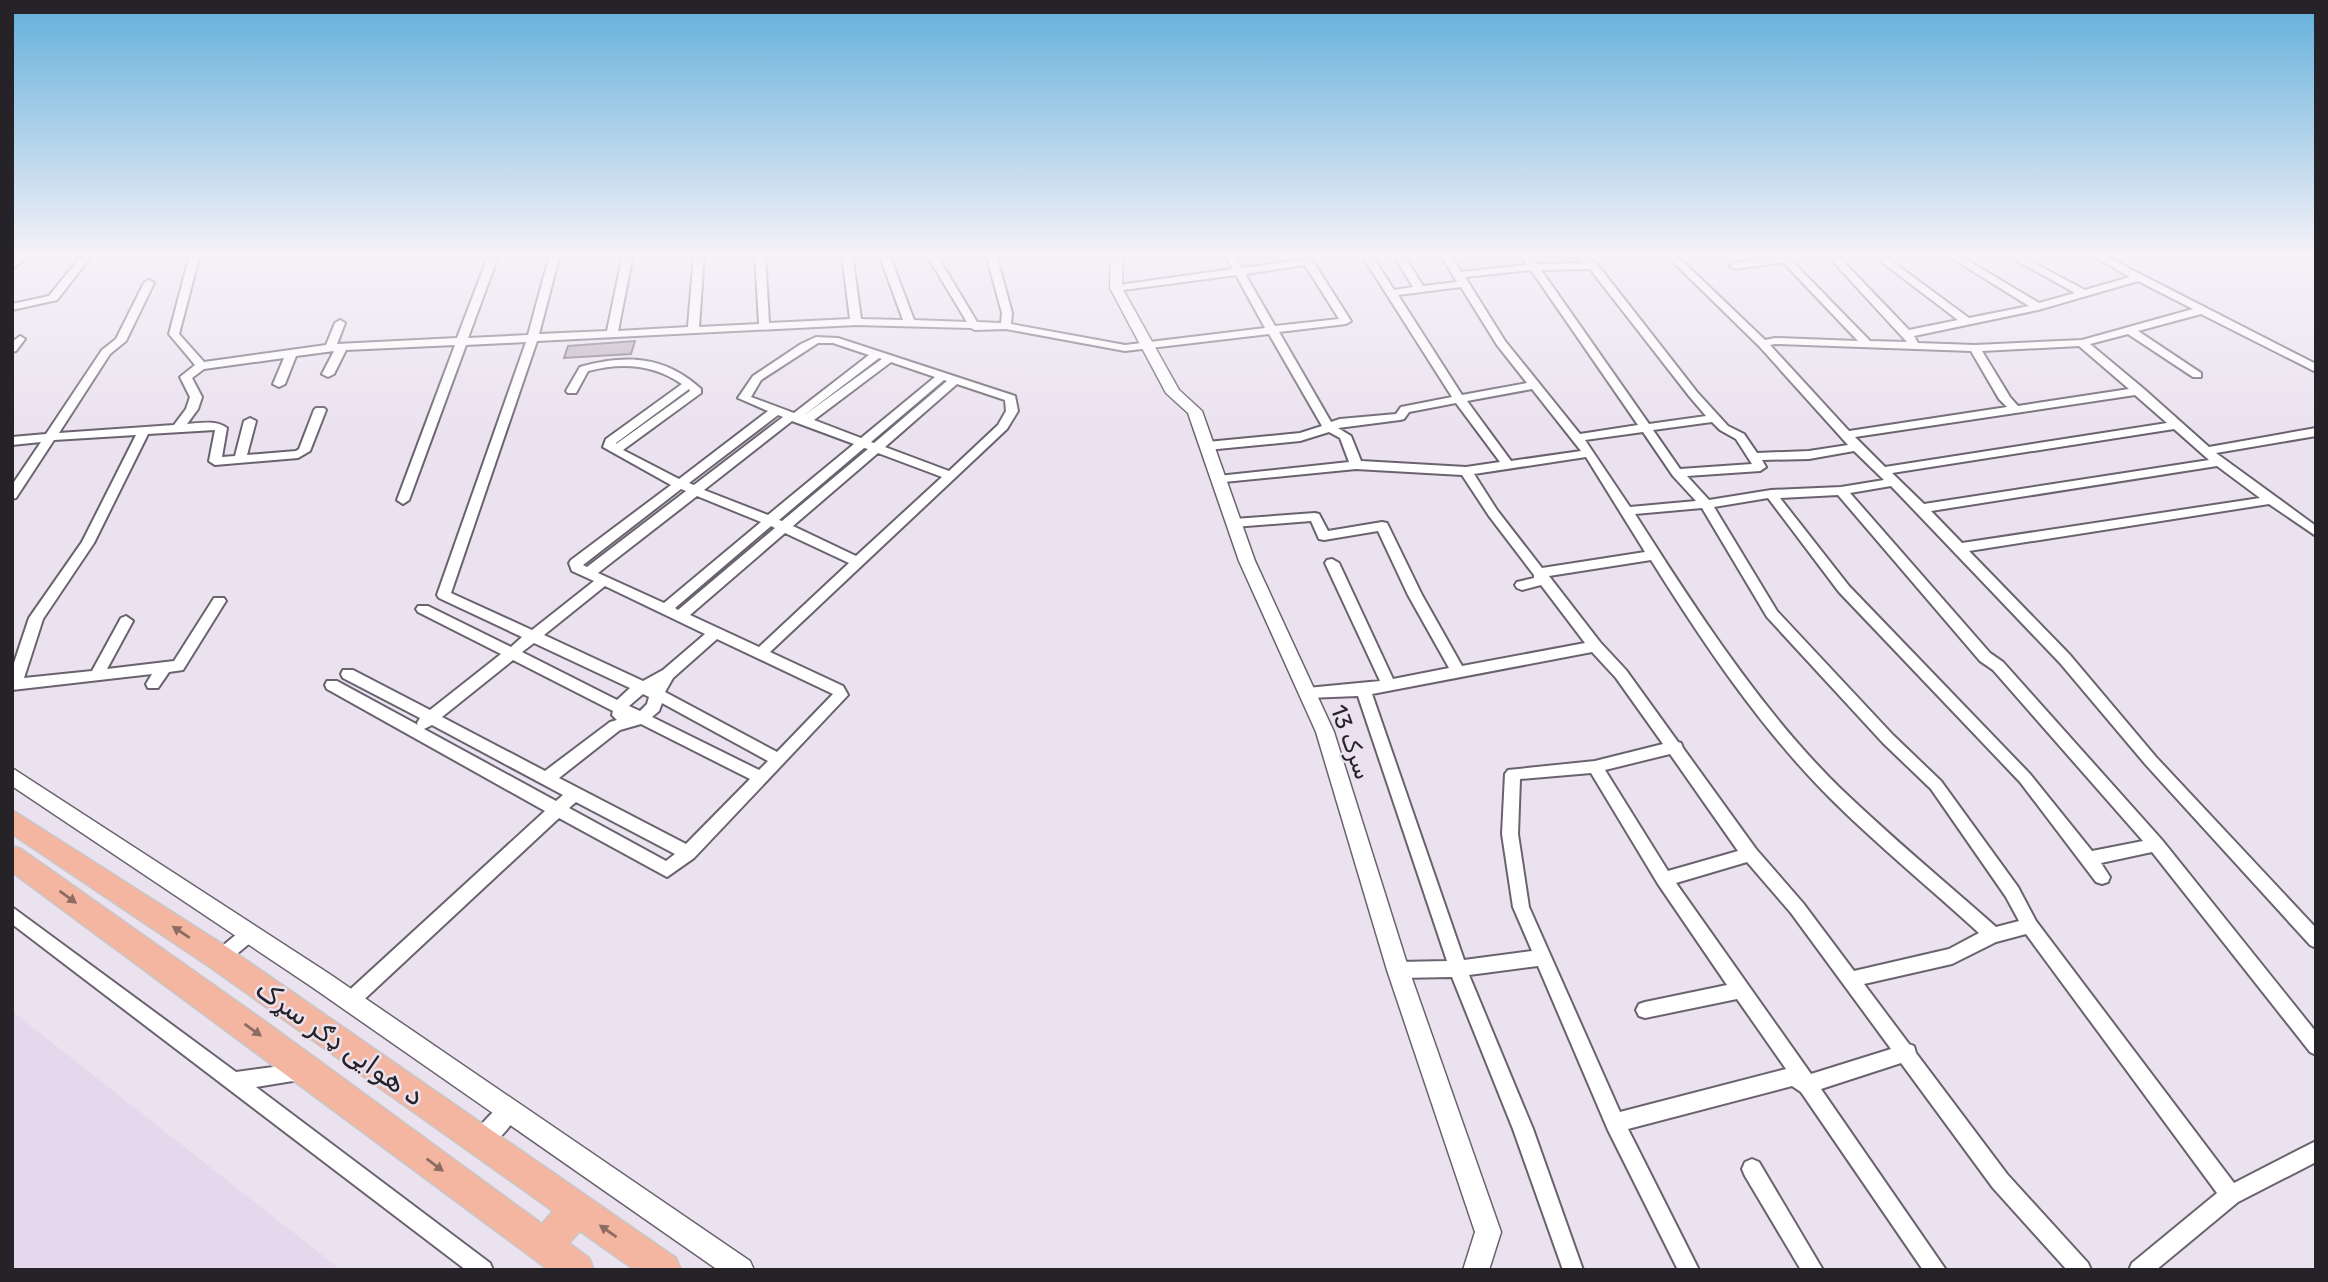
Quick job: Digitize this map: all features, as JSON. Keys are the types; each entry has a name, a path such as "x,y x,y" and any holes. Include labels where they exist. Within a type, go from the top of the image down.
{"main road":[{"name":"د هوایی ډګر سړک","path":"12,820 220,958 664,1270"},
{"name":"د هوایی ډګر سړک","path":"12,857 310,1072 577,1270"},
{"path":"545,1246 577,1209"}],"street":[{"path":"12,495 106,352 121,341 134,314"},
{"path":"179,314 174,334 201,366"},
{"path":"402,499 472,314"},
{"path":"539,314 443,592 531,637 657,694 779,760"},
{"path":"612,334 616,314"},
{"path":"693,329 694,314"},
{"path":"763,314 764,326"},
{"path":"855,314 856,322"},
{"path":"906,314 909,321"},
{"path":"967,314 975,327"},
{"path":"1006,326 1007,314"},
{"name":"سرک 13","path":"1130,314 1173,393 1195,411 1247,561 1325,732 1398,970 1488,1232 1476,1270"},
{"path":"1263,314 1329,428 1345,436 1356,465"},
{"path":"178,428 192,409 196,397 186,377 201,366 336,347 909,321 975,327 1006,326 1125,348 1346,321 1341,314"},
{"path":"1404,314 1460,400 1508,465"},
{"path":"1482,314 1501,343 1589,453 1654,555 1743,685 1808,765 1835,793 1993,935"},
{"path":"1568,314 1677,473 1706,504 1772,614 1888,739 1936,785 2012,892 2029,926 2231,1195"},
{"path":"1630,314 1713,418 1740,438 1756,457 1760,467 1677,473"},
{"path":"1732,314 1857,447 1921,508 2065,659 2151,761 2316,940"},
{"path":"1838,314 1867,344"},
{"path":"1888,314 1916,347"},
{"path":"1957,314 1969,323"},
{"path":"1907,334 2009,314"},
{"path":"1763,344 1975,348 2082,343 2189,314"},
{"path":"2210,314 2316,369"},
{"path":"328,374 340,323"},
{"path":"2129,330 2197,375"},
{"path":"12,349 20,340"},
{"path":"761,653 857,562 951,476 1003,427 1012,411 1011,398 834,340 816,340 757,377 742,396 796,419 951,476"},
{"path":"2082,343 2219,462 2316,532"},
{"path":"1975,348 2005,399 2016,410"},
{"path":"279,384 292,352"},
{"path":"589,573 796,419 876,355"},
{"path":"796,419 888,359"},
{"path":"572,391 584,369 631,362 645,362 690,383 696,394 615,450 679,484 771,521 857,562"},
{"path":"665,609 862,443 947,379"},
{"path":"680,616 877,449 947,379"},
{"path":"1207,446 1300,437 1340,422 1400,417 1405,408 1535,385"},
{"path":"1846,435 2140,391"},
{"path":"12,441 145,429 218,426 214,459 303,453 320,410"},
{"path":"332,685 667,870 688,853 841,695 838,690 577,568 576,563 776,411"},
{"path":"1577,438 1713,418"},
{"path":"240,459 250,421"},
{"path":"1881,471 2178,425"},
{"path":"145,429 88,543 36,618 14,684 181,664 219,601"},
{"path":"2207,451 2316,432"},
{"path":"1756,457 1809,455 1857,447"},
{"path":"1218,480 1356,465 1466,471 1589,453"},
{"path":"1921,508 2219,462"},
{"path":"1466,471 1493,513 1595,646 1621,674 1676,747 1750,854 1797,908 1849,980 1907,1052 2000,1181 2081,1270"},
{"path":"1628,511 1706,504 1771,494 1841,491 1894,482"},
{"path":"1841,491 1985,657 1998,666 2156,845 2316,1046"},
{"path":"1771,494 1844,589 2025,778 2102,877"},
{"path":"1958,548 2271,500"},
{"path":"1234,523 1315,517 1324,536 1382,526 1415,594 1459,673"},
{"path":"1540,573 1654,555"},
{"path":"1332,563 1388,684"},
{"path":"1522,585 1541,581 1540,573"},
{"path":"414,731 604,580"},
{"path":"423,609 761,778"},
{"path":"98,673 126,621"},
{"path":"615,726 623,702 641,688 668,674 715,632"},
{"path":"1307,693 1363,690 1595,646"},
{"path":"153,684 165,667"},
{"path":"348,674 688,853"},
{"path":"547,779 615,726 640,719 654,707 657,694 668,674"},
{"path":"1363,690 1458,969 1523,1129 1573,1270"},
{"path":"1676,747 1595,767 1513,774 1510,834 1515,883 1541,958 1615,1123 1689,1270"},
{"path":"1595,767 1664,879 1936,1270"},
{"path":"12,776 250,933 741,1270"},
{"path":"350,1001 575,793"},
{"path":"2088,859 2156,845"},
{"path":"1664,879 1750,854"},
{"path":"12,914 483,1270"},
{"path":"1849,980 1952,956 1993,935 2029,926"},
{"path":"220,958 250,933"},
{"path":"1398,970 1458,969 1541,958"},
{"path":"1645,1010 1740,989"},
{"path":"1807,1085 1907,1052"},
{"path":"236,1081 310,1072"},
{"path":"1615,1123 1794,1076 1807,1085"},
{"path":"481,1141 509,1111"},
{"path":"2139,1270 2231,1195 2316,1151"},
{"path":"1752,1169 1813,1270"}],"shaded area":[{"path":"12,1011 27,1023 341,1270 12,1270"}],"building":[{"path":"635,341 631,354 564,358 568,346"}]}
